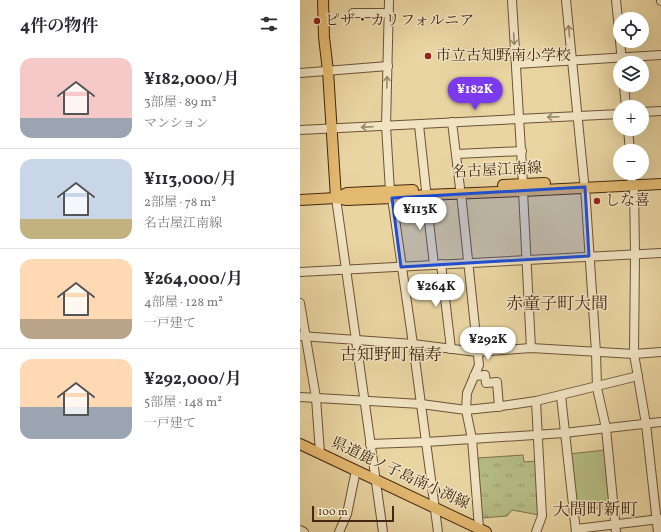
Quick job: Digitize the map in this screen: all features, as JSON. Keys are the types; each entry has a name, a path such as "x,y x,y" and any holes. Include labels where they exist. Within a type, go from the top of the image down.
{"main road":[{"path":"323,0 324,37 328,71 336,198"},
{"name":"名古屋江南線","path":"649,178 661,177"},
{"name":"名古屋江南線","path":"300,200 336,198 347,200 426,192 523,188 623,180"},
{"name":"名古屋江南線","path":"639,180 661,184"},
{"name":"県道鹿ノ子島南小渕線","path":"300,444 483,530"}],"street":[{"path":"389,0 386,126 391,195 413,344 438,532"},
{"path":"512,0 522,151 530,348"},
{"path":"566,0 585,184 597,388 606,428 616,528"},
{"path":"616,0 617,12"},
{"path":"353,13 389,13"},
{"path":"649,57 661,55"},
{"path":"516,64 572,60 613,61"},
{"path":"300,73 388,66"},
{"path":"649,112 661,111"},
{"path":"300,130 613,114"},
{"path":"452,122 461,191 479,365 467,393 466,410 472,439 483,530"},
{"path":"419,124 426,192 451,349"},
{"path":"456,154 522,151"},
{"path":"633,180 635,254 634,354 646,424 659,519 658,532"},
{"path":"336,198 382,532"},
{"path":"300,272 661,253"},
{"path":"300,303 302,336 316,398 320,453"},
{"path":"302,336 413,344 477,352 530,348 634,354 661,352"},
{"path":"474,376 485,375 486,383 497,382 498,407"},
{"path":"300,397 421,404 466,410 536,402 597,388 638,376"},
{"path":"560,396 576,530 616,528 659,519"},
{"path":"536,402 542,516 536,532"},
{"path":"370,444 564,433 661,422"},
{"path":"339,532 347,514 356,470"},
{"path":"300,530 304,532"}],"highlighted area":[{"path":"585,187 589,256 401,267 392,198"}],"green space":[{"path":"605,450 611,507 576,511 569,454"},
{"path":"523,455 524,462 538,461 539,515 512,510 507,516 481,518 478,458"}],"water":[{"path":"479,87 479,99 459,100 459,88"}],"place":[{"name":"ピザ・カリフォルニア","path":"317,21"},
{"name":"市立古知野南小学校","path":"428,56"},
{"name":"しな喜","path":"597,201"}],"district":[{"name":"赤童子町大間","path":"557,304"},
{"name":"古知野町福寿","path":"391,355"},
{"name":"大間町新町","path":"595,510"}]}
